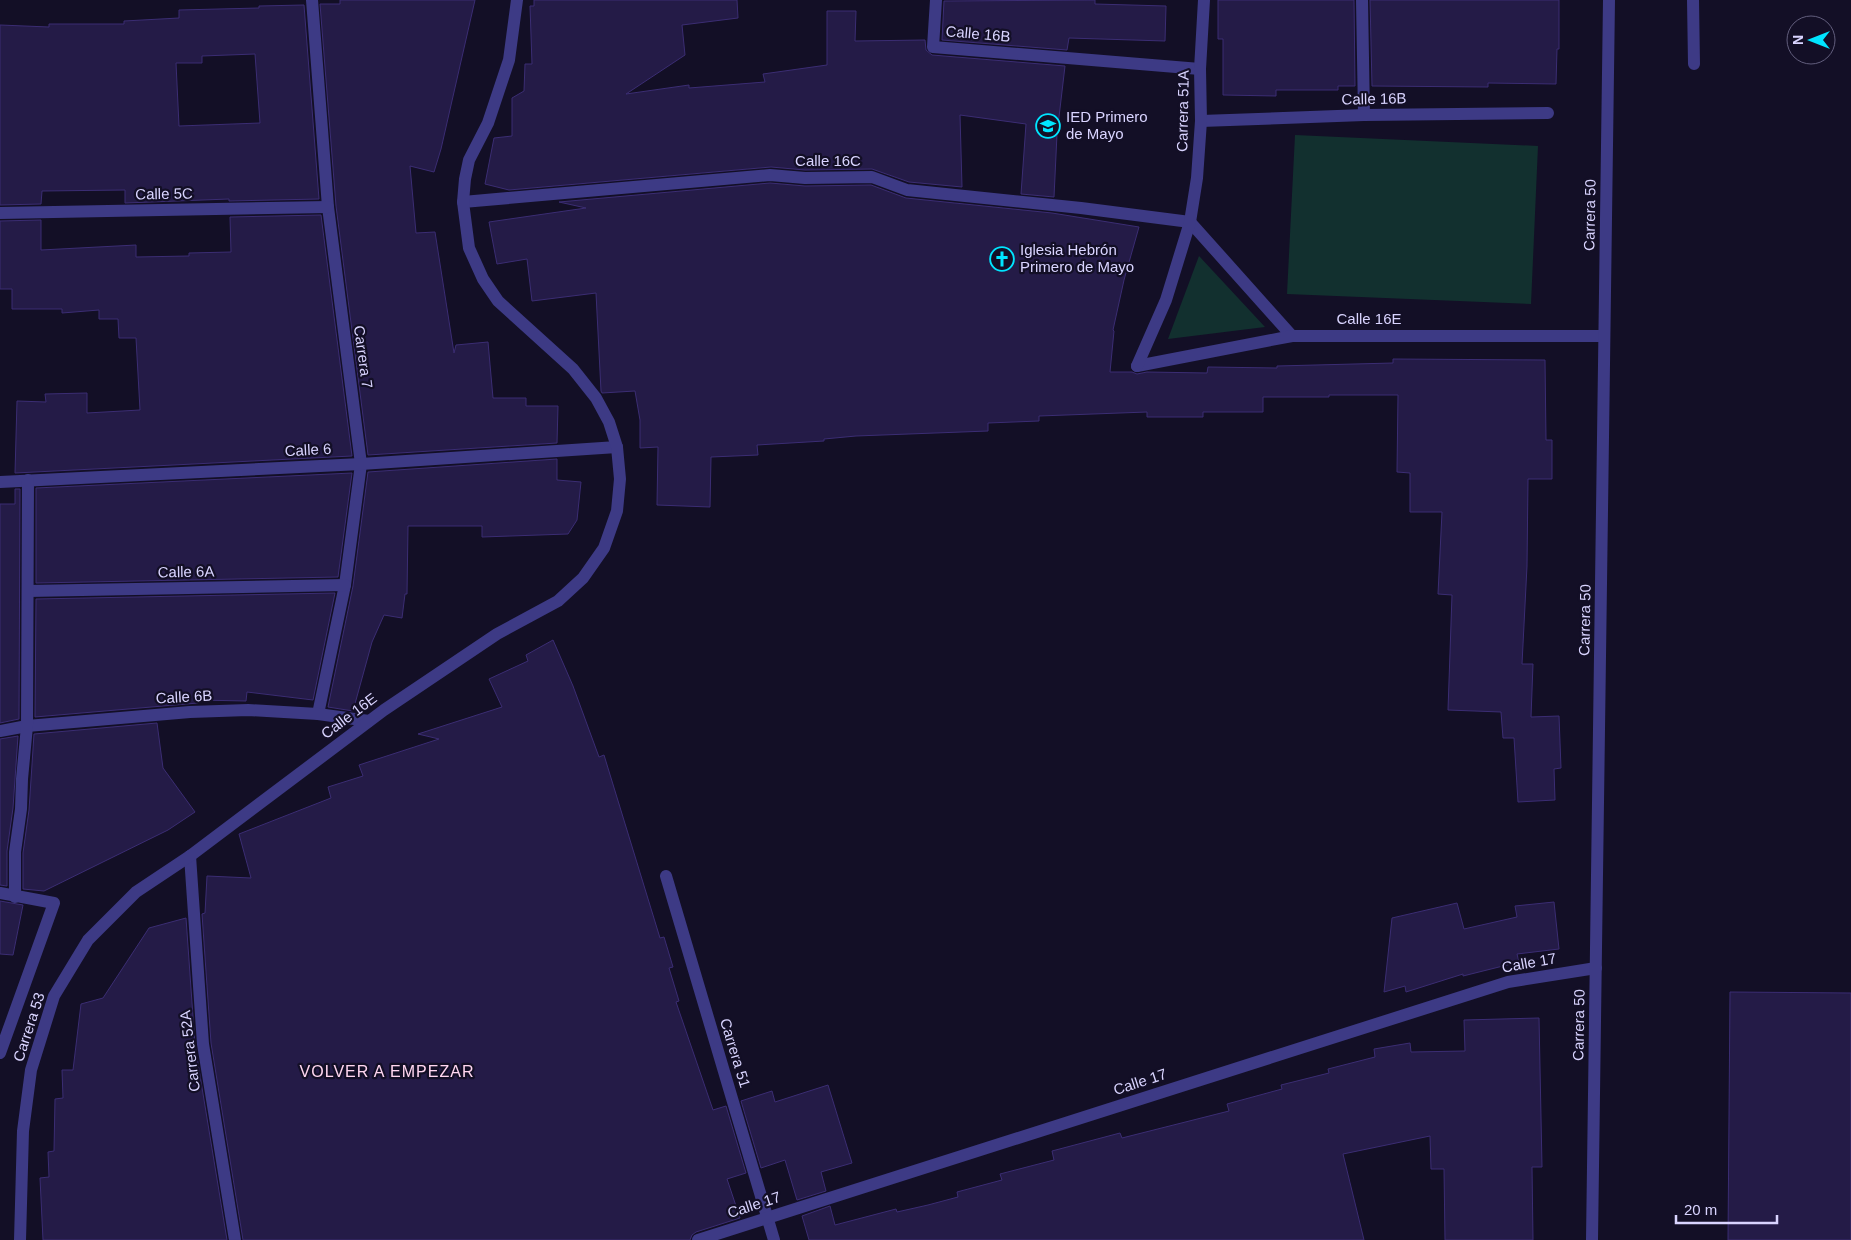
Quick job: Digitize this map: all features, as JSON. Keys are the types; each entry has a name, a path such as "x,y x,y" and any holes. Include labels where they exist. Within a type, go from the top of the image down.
{"street":[{"name":"Carrera 7","path":"312,0 328,207 361,464 345,585 318,714"},
{"name":"Calle 16E","path":"169,871 370,721 497,634 558,602 583,578 604,548 616,511 620,479 616,447 609,422 596,398 573,369 498,301 483,279 469,248 463,202 465,179 469,160 488,123 509,60 517,0"},
{"name":"Calle 16B","path":"936,0 933,47 1200,69"},
{"name":"Carrera 51A","path":"1137,366 1166,300 1190,222 1197,178 1201,121 1200,69 1204,0"},
{"path":"1362,0 1364,115"},
{"name":"Carrera 50","path":"1592,1240 1609,0"},
{"path":"1693,0 1694,64"},
{"name":"Calle 16B","path":"1201,121 1364,115 1548,113"},
{"name":"Calle 16C","path":"463,202 770,175 805,178 872,177 907,190 1081,208 1190,222"},
{"name":"Calle 5C","path":"0,213 328,207"},
{"path":"1190,222 1292,336"},
{"name":"Calle 16E","path":"1137,366 1292,336 1604,336"},
{"name":"Calle 6","path":"0,482 361,464 616,447"},
{"path":"16,897 15,852 21,810 27,726 28,480"},
{"name":"Calle 6A","path":"28,592 345,585"},
{"name":"Calle 6B","path":"0,731 27,726 190,712 248,710 318,714 370,721"},
{"name":"Carrera 52A","path":"190,856 203,1044 235,1240"},
{"name":"Carrera 53","path":"20,1240 23,1132 31,1070 54,996 88,940 136,892 169,871"},
{"name":"Carrera 51","path":"666,876 774,1240"},
{"path":"0,893 54,903 0,1053"},
{"name":"Calle 17","path":"698,1240 1508,982 1596,968"}],"green space":[{"path":"1295,135 1538,146 1531,304 1287,294"},
{"path":"1199,256 1265,327 1168,339"}],"building":[{"path":"340,0 475,0 434,172 410,166 416,233 435,232 454,353 456,345 488,342 493,398 526,398 526,406 558,406 557,443 368,455 336,206 320,4 340,4"},
{"path":"534,0 737,0 738,18 682,25 685,55 626,94 689,85 689,88 765,82 763,74 827,65 827,11 856,11 855,41 925,40 926,50 932,55 1065,66 1057,134 1054,197 1021,194 1026,124 960,115 962,187 909,182 872,169 805,170 771,167 509,190 485,184 494,138 512,136 512,98 524,91 525,64 532,64 530,6 534,6"},
{"path":"1095,0 1095,4 1166,6 1165,41 1069,38 1067,50 942,40 944,1"},
{"path":"1218,0 1354,0 1355,86 1338,86 1338,90 1276,90 1276,96 1223,95 1223,39 1218,39"},
{"path":"1370,0 1559,0 1559,49 1557,49 1556,84 1488,83 1488,87 1372,86"},
{"path":"304,5 319,199 229,201 229,199 125,203 125,190 42,191 41,204 0,205 0,25 49,27 49,24 124,24 124,21 179,18 179,10 259,8 259,6","holes":["255,54 260,123 179,126 176,63 202,63 202,56"]},
{"path":"770,183 805,186 871,185 906,198 1052,213 1139,227 1124,280 1113,330 1110,372 1132,372 1137,374 1147,372 1207,373 1208,367 1277,368 1277,366 1393,363 1393,359 1545,360 1546,440 1552,440 1552,479 1528,479 1527,566 1522,664 1533,664 1531,717 1559,716 1561,768 1554,769 1555,800 1518,802 1514,738 1503,738 1501,712 1448,710 1452,595 1438,594 1442,512 1410,512 1410,473 1397,472 1398,395 1263,397 1263,412 1203,412 1203,417 1147,417 1147,412 1039,416 1039,421 988,423 988,431 856,436 824,439 824,441 757,445 758,455 711,457 710,507 657,505 658,447 640,448 640,420 635,391 602,393 601,391 596,293 532,301 527,259 497,264 489,222 586,208 559,202"},
{"path":"321,215 352,456 15,473 17,401 46,402 45,394 87,393 87,413 140,410 136,338 119,338 118,319 99,319 99,310 62,313 62,309 12,309 12,289 0,289 0,221 41,220 41,250 136,245 136,257 189,256 189,253 231,252 230,217"},
{"path":"557,459 557,480 581,482 577,520 568,534 482,537 482,526 408,526 407,594 405,594 402,618 384,615 372,642 353,711 328,707 353,586 368,472"},
{"path":"352,473 338,577 36,583 36,488"},
{"path":"15,489 20,489 19,719 0,723 0,504 15,504"},
{"path":"335,593 313,700 247,692 246,701 198,700 198,703 35,717 36,599"},
{"path":"553,640 573,686 599,757 604,755 660,938 664,937 673,967 669,968 679,1001 676,1002 713,1110 726,1106 746,1173 727,1179 740,1218 696,1232 690,1240 243,1240 211,1043 202,914 205,913 207,876 251,878 239,834 331,798 328,787 363,776 359,765 439,739 418,734 502,707 489,679 528,661 526,655"},
{"path":"157,723 163,768 195,812 168,830 44,891 23,889 23,853 29,810 34,734"},
{"path":"18,736 13,808 7,851 7,886 0,885 0,739"},
{"path":"0,901 23,905 13,955 0,954"},
{"path":"1554,902 1559,949 1517,954 1519,962 1463,976 1463,974 1406,992 1405,986 1384,992 1392,918 1457,903 1464,929 1517,917 1515,906"},
{"path":"186,918 195,1045 227,1240 43,1240 40,1178 49,1177 48,1152 54,1151 55,1099 63,1098 62,1070 73,1070 81,1004 103,998 149,928"},
{"path":"1730,992 1851,993 1851,1240 1728,1240"},
{"path":"1539,1018 1542,1167 1532,1167 1533,1240 1445,1240 1444,1169 1431,1169 1430,1136 1343,1154 1364,1240 809,1240 802,1216 830,1206 835,1225 896,1209 897,1212 958,1197 957,1192 1002,1180 1000,1174 1054,1160 1052,1151 1120,1133 1122,1138 1229,1111 1227,1104 1282,1089 1281,1085 1329,1073 1328,1069 1375,1057 1374,1049 1410,1043 1411,1052 1465,1051 1464,1020"},
{"path":"828,1085 852,1163 821,1172 826,1191 797,1200 785,1160 761,1168 741,1101 772,1091 775,1102"}],"place":[{"name":"IED Primero de Mayo","path":"1048,126"},
{"name":"Iglesia Hebrón Primero de Mayo","path":"1002,259"}],"district":[{"name":"VOLVER A EMPEZAR","path":"387,1071"}]}
